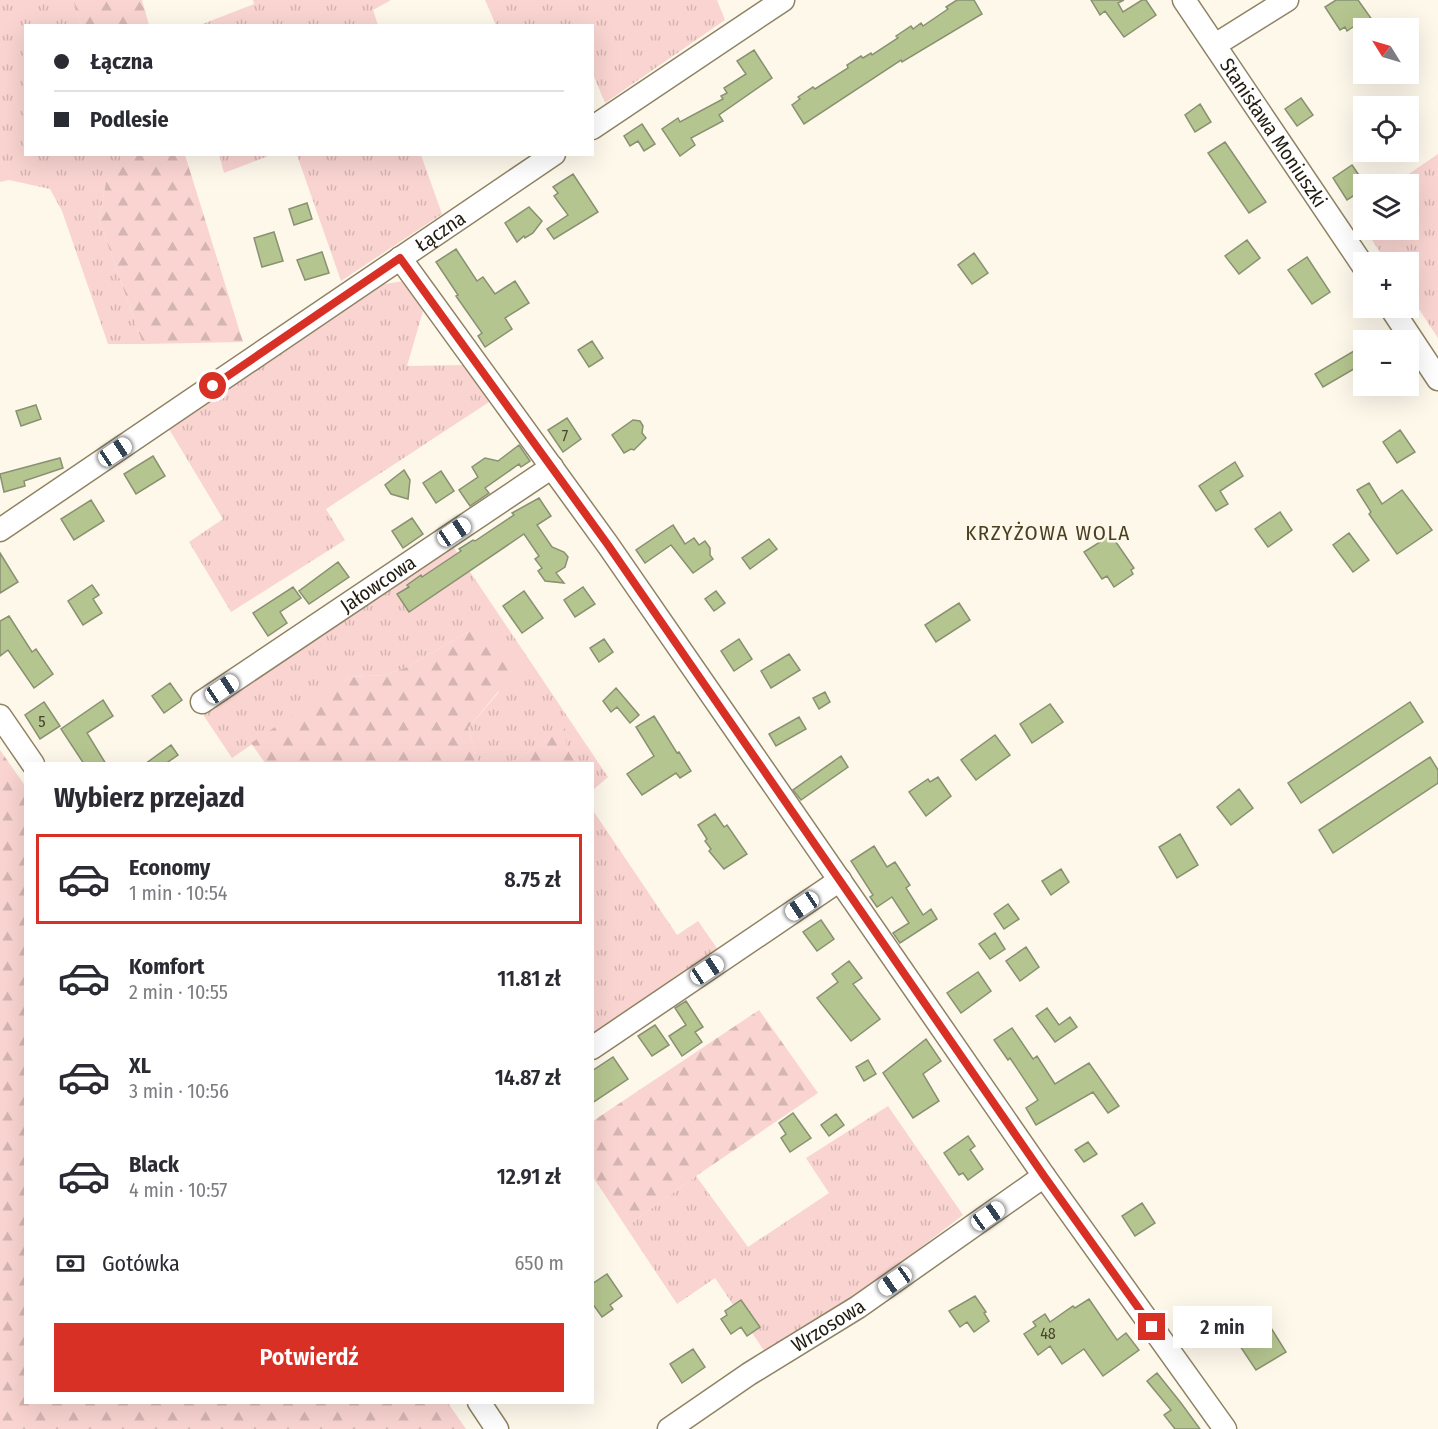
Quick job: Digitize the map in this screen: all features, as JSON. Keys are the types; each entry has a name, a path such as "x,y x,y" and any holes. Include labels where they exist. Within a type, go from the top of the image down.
{"street":[{"path":"594,128 783,0"},
{"name":"Stanisława Moniuszki","path":"1184,0 1354,252"},
{"path":"1215,45 1287,0"},
{"name":"Łączna","path":"0,530 551,156"},
{"path":"400,258 552,467 1044,1176 1225,1429"},
{"path":"1397,318 1438,379"},
{"name":"Jałowcowa","path":"202,702 552,467"},
{"path":"0,716 32,762"},
{"path":"594,1047 840,880"},
{"name":"Wrzosowa","path":"669,1429 749,1374 858,1307 1044,1176"},
{"path":"480,1404 497,1429"}],"green space":[{"path":"0,0 73,0 81,24 24,24 24,156 120,156 122,159 106,182 99,220 143,344 108,344 62,211 50,189 9,180 0,182"},
{"path":"73,0 142,0 149,24 81,24"},
{"path":"253,0 391,0 373,10 378,24 203,24 254,4"},
{"path":"485,0 717,0 725,20 605,103 594,76 594,24 496,24"},
{"path":"1438,154 1438,338 1419,309 1419,252 1380,252 1372,240 1419,240 1419,174 1409,174"},
{"path":"120,156 185,156 243,342 143,344 99,220 106,182 121,159"},
{"path":"220,156 268,156 224,173"},
{"path":"297,156 421,156 442,214 341,281"},
{"path":"404,281 423,311 407,366 465,365 489,402 326,509 345,540 231,612 189,542 223,519 169,429 372,286"},
{"path":"450,542 608,777 594,789 594,762 577,762 566,748 564,728 513,762 478,762 468,728 499,692 470,631 405,668 384,675 350,677 232,758 202,713"},
{"path":"470,631 489,635 518,668 468,728 478,762 264,762 251,743 350,677 384,675 405,668"},
{"path":"565,727 566,748 577,762 512,762"},
{"path":"0,750 24,784 24,1404 449,1404 466,1429 0,1429"},
{"path":"594,812 677,935 698,921 721,954 594,1038"},
{"path":"759,1010 818,1093 626,1227 594,1179 594,1120"},
{"path":"888,1106 963,1215 843,1307 767,1355 715,1278 677,1304 626,1227 696,1176 748,1247 829,1193 806,1158"}],"building":[{"path":"957,0 974,0 982,14 902,62 901,60 804,124 792,105 800,99 798,97 848,68 847,65 861,56 863,58 871,53 872,55 898,38 896,36 911,26 913,29 921,23 923,26"},
{"path":"1091,0 1124,0 1118,3 1123,12 1142,0 1146,0 1156,15 1124,37 1105,11 1100,15"},
{"path":"1336,0 1358,0 1371,18 1353,18 1353,27 1347,31 1345,27 1340,30 1325,7"},
{"path":"754,50 772,78 719,115 723,121 691,138 695,145 680,156 662,129 678,118 680,122 723,99 721,96 727,93 724,88 746,74 737,61"},
{"path":"1301,98 1313,115 1297,126 1285,109"},
{"path":"1200,104 1211,122 1195,132 1185,115"},
{"path":"642,124 655,144 644,151 638,141 630,146 624,136"},
{"path":"1225,142 1266,202 1249,213 1208,153"},
{"path":"1352,165 1358,174 1353,174 1353,196 1347,200 1333,178"},
{"path":"573,174 598,212 554,239 547,229 568,215 554,196 558,193 553,187"},
{"path":"307,203 312,219 294,225 289,209"},
{"path":"529,207 542,221 533,233 517,242 505,223"},
{"path":"274,232 283,261 262,267 254,238"},
{"path":"1247,240 1260,258 1239,274 1225,256"},
{"path":"456,249 477,281 483,277 495,294 515,281 529,303 505,318 512,329 485,347 478,336 482,333 436,262"},
{"path":"322,252 329,273 305,280 297,260"},
{"path":"974,253 988,273 972,284 958,265"},
{"path":"1307,257 1330,292 1312,304 1288,270"},
{"path":"592,341 603,358 589,367 578,350"},
{"path":"1353,352 1353,369 1323,387 1315,374"},
{"path":"36,405 41,419 21,426 16,411"},
{"path":"567,418 581,439 563,452 548,430"},
{"path":"633,420 640,421 643,426 642,433 646,438 634,450 631,449 624,453 612,435"},
{"path":"1400,430 1415,452 1397,463 1383,442"},
{"path":"519,445 530,461 521,467 519,464 485,488 489,493 470,506 459,490 478,477 472,467 485,458 498,461"},
{"path":"153,456 165,476 136,494 124,474"},
{"path":"60,458 63,468 24,481 25,486 4,492 0,474"},
{"path":"1235,462 1243,476 1220,491 1228,504 1216,511 1199,486"},
{"path":"404,470 410,480 408,499 391,494 385,485"},
{"path":"441,471 454,491 436,503 423,483"},
{"path":"1369,483 1382,504 1402,490 1432,530 1397,554 1369,514 1371,512 1357,490"},
{"path":"539,498 551,516 537,525 552,547 564,552 568,557 565,567 556,573 564,583 545,581 538,571 542,568 535,559 539,556 524,534 409,612 397,594 409,587 407,585 514,515 512,513"},
{"path":"91,500 104,521 74,540 61,519"},
{"path":"1280,512 1292,530 1268,547 1255,529"},
{"path":"412,518 423,534 403,548 392,531"},
{"path":"673,525 685,544 694,538 699,545 705,541 713,559 693,573 671,545 645,563 636,550"},
{"path":"1349,533 1369,560 1353,572 1333,545"},
{"path":"1111,535 1134,568 1131,570 1133,574 1114,587 1107,576 1102,579 1084,552"},
{"path":"769,539 777,549 750,569 742,558"},
{"path":"0,553 18,582 0,593"},
{"path":"338,562 349,577 309,604 299,591"},
{"path":"92,585 99,595 93,599 102,613 83,625 68,601"},
{"path":"293,587 301,598 280,612 287,623 268,636 253,613"},
{"path":"583,587 595,604 575,617 564,600"},
{"path":"524,591 543,618 522,633 503,606"},
{"path":"716,591 725,603 714,611 705,599"},
{"path":"959,603 970,620 936,642 925,625"},
{"path":"9,616 32,652 36,649 53,674 34,688 8,650 0,656 0,621"},
{"path":"604,639 613,652 599,662 590,648"},
{"path":"739,639 752,659 734,671 721,651"},
{"path":"789,654 800,670 771,688 761,671"},
{"path":"170,683 182,700 164,713 152,696"},
{"path":"616,688 639,715 630,723 617,707 611,712 603,701"},
{"path":"825,692 830,702 819,709 813,698"},
{"path":"103,700 113,716 87,733 105,762 83,762 61,729"},
{"path":"44,702 60,726 40,739 25,715"},
{"path":"1410,702 1423,722 1301,803 1288,783"},
{"path":"1050,704 1063,722 1032,743 1020,724"},
{"path":"654,716 691,771 680,778 676,773 642,795 627,774 654,756 636,727"},
{"path":"799,717 806,729 776,746 769,734"},
{"path":"995,735 1010,755 976,780 961,760"},
{"path":"171,745 178,755 168,762 148,762"},
{"path":"841,756 848,767 801,800 793,790"},
{"path":"1430,757 1438,770 1438,783 1333,853 1319,830"},
{"path":"938,777 951,796 926,816 909,792 928,779 930,782"},
{"path":"1239,789 1253,808 1231,825 1217,807"},
{"path":"715,814 724,827 727,825 747,854 724,869 709,851 711,849 705,841 707,839 698,825"},
{"path":"1180,834 1198,865 1177,878 1159,847"},
{"path":"874,846 887,867 895,862 910,885 906,888 923,915 931,909 937,919 900,943 893,933 909,923 892,897 877,907 870,897 873,895 851,861"},
{"path":"1061,869 1069,882 1051,895 1042,881"},
{"path":"1008,904 1019,919 1004,929 994,914"},
{"path":"821,920 834,939 817,951 803,932"},
{"path":"995,933 1005,949 990,959 979,944"},
{"path":"1026,947 1039,967 1020,981 1006,961"},
{"path":"849,961 862,978 853,984 880,1019 851,1041 817,998 838,982 832,974"},
{"path":"978,972 991,991 961,1013 947,993"},
{"path":"686,1001 703,1027 695,1032 702,1042 682,1056 669,1036 686,1025 675,1008"},
{"path":"1047,1008 1059,1025 1070,1017 1077,1027 1055,1042 1036,1016"},
{"path":"655,1025 669,1045 652,1056 638,1036"},
{"path":"1012,1028 1033,1059 1037,1056 1055,1084 1089,1063 1119,1106 1108,1113 1093,1092 1036,1125 1026,1108 1038,1100 1010,1058 1008,1060 994,1040"},
{"path":"926,1039 941,1061 923,1074 939,1101 913,1118 883,1073"},
{"path":"613,1057 628,1079 594,1102 594,1070"},
{"path":"868,1060 876,1074 864,1081 856,1067"},
{"path":"793,1113 811,1138 790,1152 781,1138 786,1134 779,1123"},
{"path":"836,1114 844,1125 829,1136 821,1125"},
{"path":"968,1136 975,1146 970,1150 983,1169 968,1180 963,1173 959,1175 944,1153"},
{"path":"1088,1142 1097,1154 1084,1162 1075,1150"},
{"path":"1142,1203 1155,1223 1135,1236 1122,1216"},
{"path":"607,1274 622,1296 610,1305 613,1309 602,1317 594,1306 594,1283"},
{"path":"975,1296 989,1321 974,1332 967,1322 960,1327 949,1311"},
{"path":"1089,1299 1117,1340 1126,1333 1139,1350 1103,1376 1084,1349 1062,1364 1050,1346 1038,1355 1024,1334 1036,1326 1033,1322 1045,1314 1050,1322 1073,1306 1075,1308"},
{"path":"741,1300 760,1327 747,1336 741,1327 731,1334 721,1319 727,1315 725,1311"},
{"path":"1263,1315 1286,1352 1256,1370 1232,1334"},
{"path":"693,1349 705,1367 682,1383 670,1364"},
{"path":"1157,1373 1200,1429 1175,1429 1164,1415 1171,1410 1147,1381"}],"district":[{"name":"KRZYŻOWA WOLA","path":"1048,533"}],"route":[{"path":"213,386 400,258 608,545 1044,1176 1152,1327"}]}
